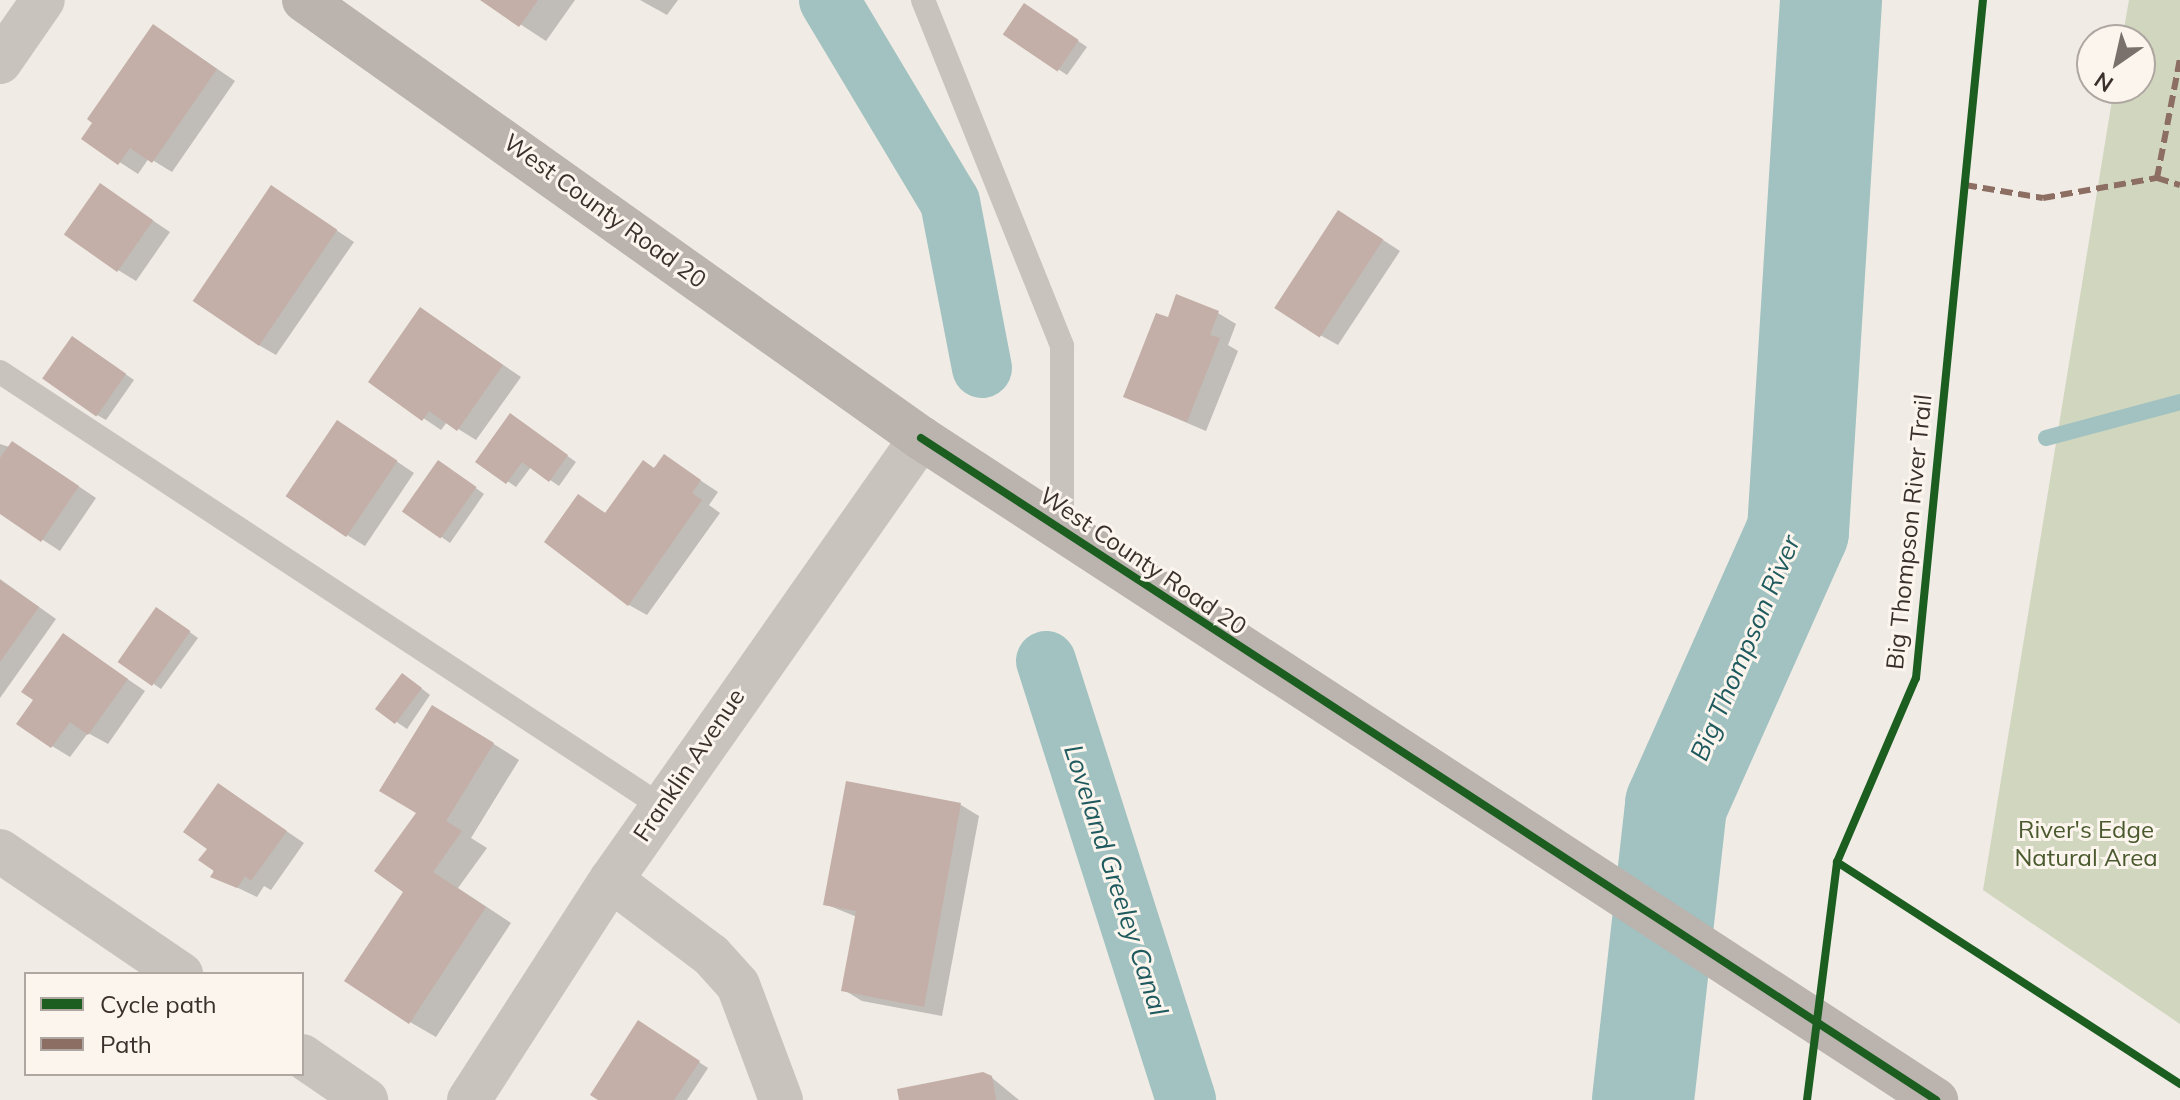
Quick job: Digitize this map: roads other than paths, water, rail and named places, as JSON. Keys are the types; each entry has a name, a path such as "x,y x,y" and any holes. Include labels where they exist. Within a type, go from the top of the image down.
{"main road":[{"name":"West County Road 20","path":"304,0 921,438 1492,816 1936,1100"}],"street":[{"path":"0,62 43,0"},
{"name":"Franklin Avenue","path":"469,1100 661,806 921,438"},
{"path":"0,851 178,972"},
{"path":"611,880 711,955 738,985 781,1100"},
{"path":"304,1057 366,1100"}],"lane":[{"path":"923,0 1062,346 1062,532"},
{"path":"0,372 661,806"}],"waterway":[{"name":"Loveland Greeley Canal","path":"829,0 950,202 982,368"},
{"name":"Big Thompson River","path":"1643,1100 1676,805 1798,531 1831,0"},
{"path":"2046,438 2180,402"},
{"name":"Loveland Greeley Canal","path":"1046,661 1186,1100"}],"park label":[{"name":"River's Edge Natural Area","path":"2086,844"}]}
